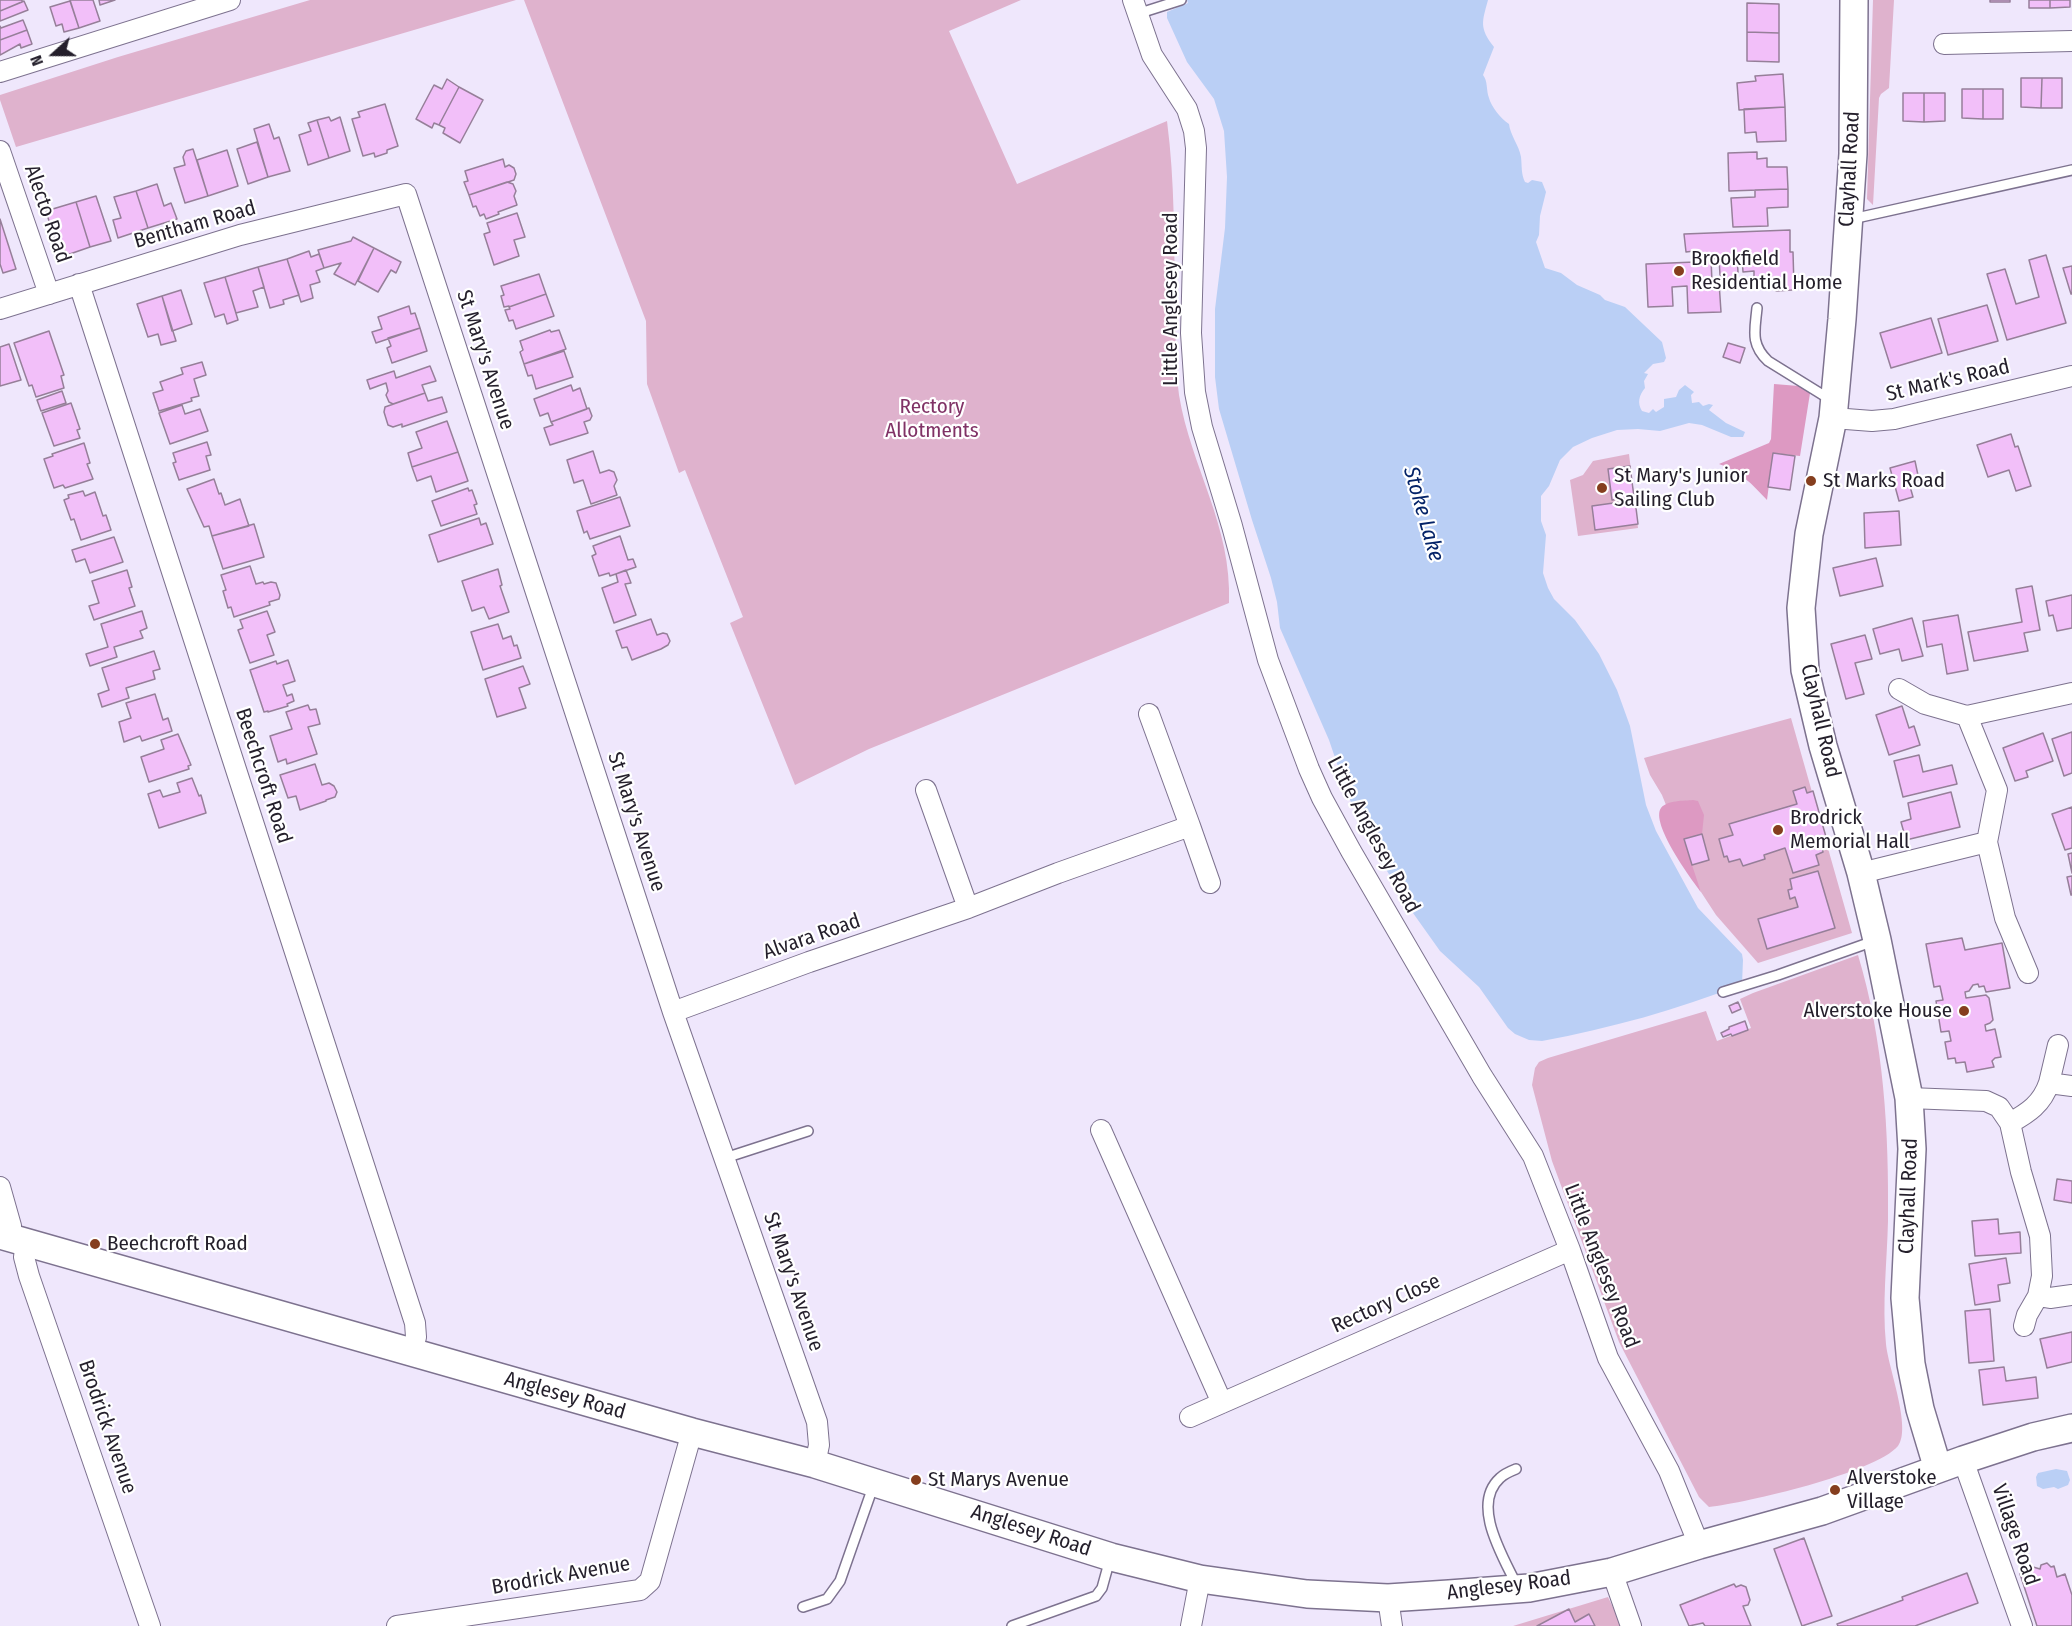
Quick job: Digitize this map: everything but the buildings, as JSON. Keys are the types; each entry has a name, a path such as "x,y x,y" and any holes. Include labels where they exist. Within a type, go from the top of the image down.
{"street":[{"path":"0,72 230,0"},
{"name":"Clayhall Road","path":"1854,0 1852,154 1848,220 1834,410 1809,534 1802,619 1805,670 1822,746 1861,873 1909,1098 1912,1149 1905,1298 1911,1364 1920,1409 1951,1464"},
{"name":"Little Anglesey Road","path":"1135,7 1152,55 1187,109 1194,131 1196,148 1191,341 1195,392 1202,427 1269,660 1322,798 1482,1076 1533,1156 1570,1250 1608,1358 1669,1471 1699,1545"},
{"path":"1944,44 2072,41"},
{"name":"Alecto Road","path":"0,150 49,294"},
{"name":"Bentham Road","path":"0,309 240,235 406,194"},
{"name":"St Mary's Avenue","path":"406,194 673,1012 817,1422 819,1445 815,1464"},
{"name":"Beechcroft Road","path":"79,284 415,1323 416,1337 412,1351"},
{"name":"St Mark's Road","path":"1834,410 1872,420 1894,419 2072,376"},
{"path":"1899,689 1925,704 1967,716 2072,693"},
{"path":"1149,714 1210,883"},
{"path":"1967,716 1997,790 1987,842 2005,918 2028,973"},
{"path":"926,790 968,908"},
{"name":"Alvara Road","path":"673,1012 968,908 1190,826"},
{"path":"1861,873 1987,842"},
{"path":"2010,1123 2028,1113 2040,1102 2049,1083 2058,1045"},
{"path":"2049,1083 2072,1086"},
{"path":"1909,1098 1986,1101 1999,1107 2010,1123 2024,1183 2040,1236 2042,1276 2038,1296 2027,1315 2024,1326"},
{"path":"1101,1130 1222,1403"},
{"name":"Brodrick Avenue","path":"0,1187 12,1238 24,1257 150,1626"},
{"name":"Anglesey Road","path":"12,1238 692,1432 815,1464 1111,1557 1200,1579 1307,1594 1388,1598 1518,1589 1612,1572 1822,1511 1951,1464 2033,1437 2072,1428"},
{"name":"Rectory Close","path":"1190,1417 1570,1250"},
{"path":"2038,1296 2050,1298 2072,1295"},
{"name":"Brodrick Avenue","path":"397,1626 640,1590 650,1581 692,1432"},
{"name":"Village Road","path":"1951,1464 2018,1625"},
{"path":"1612,1572 1631,1626"},
{"path":"1191,1626 1200,1579"},
{"path":"1388,1598 1392,1626"}],"lane":[{"path":"1135,7 1181,0"},
{"path":"1848,220 2072,170"},
{"path":"1757,308 1754,337 1760,354 1834,410"},
{"path":"1723,992 1877,940"},
{"path":"725,1158 808,1131"},
{"path":"1516,1469 1500,1478 1488,1503 1489,1522 1518,1589"},
{"path":"803,1607 827,1599 840,1581 874,1482"},
{"path":"1012,1626 1096,1596 1102,1588 1111,1557"}],"green space":[{"path":"310,0 516,0 16,147 0,95"},
{"name":"Rectory Allotments","path":"524,0 1021,0 949,31 1017,184 1167,121 1173,190 1179,395 1192,447 1218,522 1228,575 1229,603 869,749 795,785 730,623 743,617 685,470 679,473 647,384 646,321"},
{"path":"1873,0 1894,0 1889,88 1879,98 1873,205 1867,199"},
{"name":"St Mary's Junior Sailing Club","path":"1629,454 1638,528 1578,536 1570,480 1583,475 1593,461"},
{"path":"1791,718 1852,933 1758,963 1716,915 1701,892 1662,795 1650,775 1644,758"},
{"path":"1858,955 1874,1020 1883,1087 1888,1188 1885,1329 1886,1344 1901,1412 1902,1437 1898,1446 1885,1456 1838,1476 1751,1500 1709,1507 1699,1497 1619,1342 1552,1161 1532,1085 1535,1068 1539,1062 1548,1058 1706,1011 1717,1041 1751,1028 1740,999"},
{"path":"1608,1597 1622,1626 1513,1626"}],"shaded area":[{"path":"1774,384 1811,387 1800,456 1773,453 1767,500 1739,474 1719,464 1769,443"},
{"path":"1676,801 1698,801 1704,815 1702,834 1692,865 1701,892 1673,851 1661,826 1659,815 1664,805"}],"water":[{"name":"Stoke Lake","path":"1187,0 1488,0 1483,25 1494,47 1483,75 1492,105 1509,124 1520,153 1525,182 1532,180 1542,182 1546,192 1536,242 1545,268 1561,273 1577,285 1600,295 1605,300 1625,307 1662,342 1666,358 1664,362 1653,364 1644,373 1648,374 1644,381 1645,388 1639,399 1642,411 1649,413 1653,409 1656,412 1664,407 1664,399 1676,397 1685,385 1694,392 1691,395 1692,403 1699,402 1703,406 1713,405 1709,410 1726,423 1745,432 1743,437 1731,437 1702,425 1689,423 1660,431 1617,430 1573,447 1560,460 1549,486 1541,496 1541,521 1546,535 1543,573 1548,588 1554,599 1575,620 1599,654 1617,690 1630,726 1646,805 1656,831 1698,908 1742,954 1742,984 1693,1002 1618,1024 1542,1041 1529,1040 1508,1028 1479,987 1440,951 1379,858 1348,796 1329,740 1280,628 1271,578 1219,409 1215,377 1215,309 1225,228 1227,177 1224,131 1214,99 1187,62 1167,18 1167,12 1188,3"},
{"path":"2056,1469 2067,1471 2070,1480 2068,1485 2058,1489 2054,1487 2043,1489 2037,1486 2038,1473"}],"place":[{"name":"Brookfield Residential Home","path":"1679,271"},
{"name":"St Marks Road","path":"1811,481"},
{"name":"St Mary's Junior Sailing Club","path":"1602,488"},
{"name":"Brodrick Memorial Hall","path":"1778,830"},
{"name":"Alverstoke House","path":"1964,1011"},
{"name":"Beechcroft Road","path":"95,1244"},
{"name":"St Marys Avenue","path":"916,1480"},
{"name":"Alverstoke Village","path":"1835,1490"}]}
